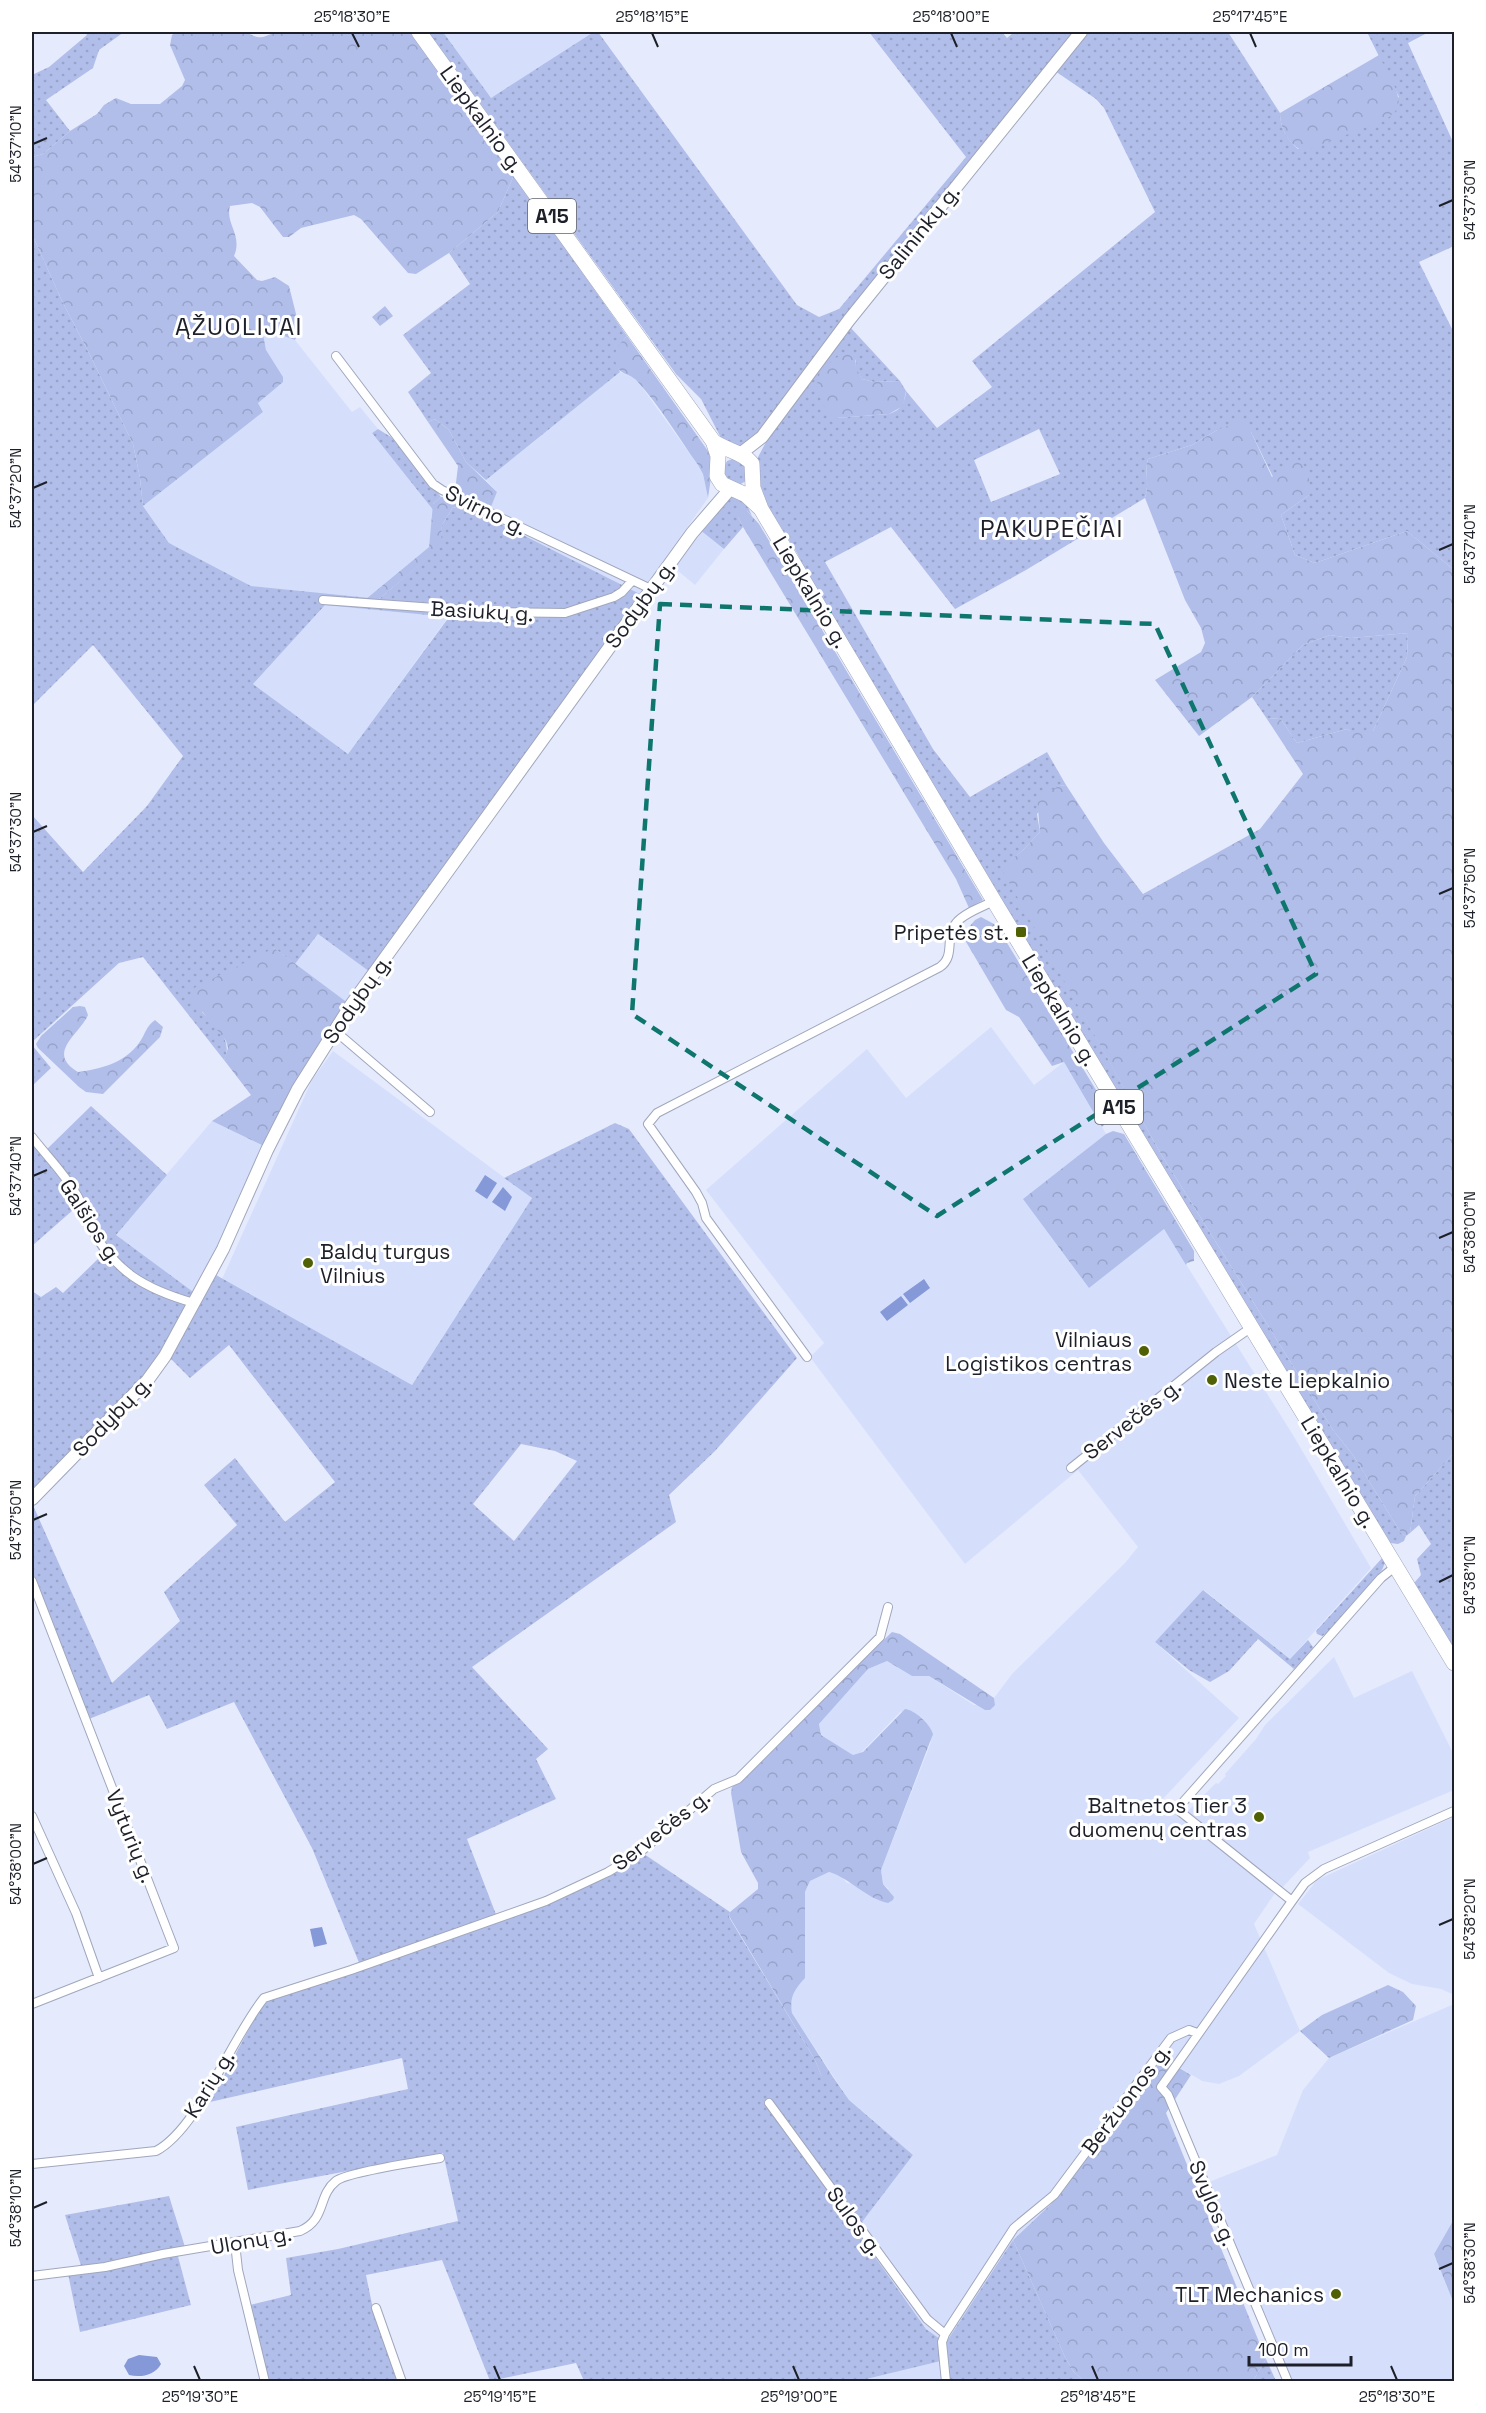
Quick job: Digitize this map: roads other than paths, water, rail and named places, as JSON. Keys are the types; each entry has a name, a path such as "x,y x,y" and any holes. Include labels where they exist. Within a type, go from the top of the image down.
{"highway":[{"name":"Liepkalnio g.","path":"419,32 713,441"},
{"path":"713,441 742,457 754,472 752,480 746,486 729,486"},
{"path":"713,441 719,463 717,471 729,486 761,509"},
{"path":"719,463 725,457 742,457"},
{"path":"752,480 761,509"},
{"name":"Liepkalnio g.","path":"761,509 994,901 1455,1663"}],"main road":[{"name":"Salininkų g.","path":"742,457 762,437 856,311 1081,32"},
{"name":"Sodybų g.","path":"32,1499 151,1376 165,1356 223,1249 267,1150 298,1089 334,1030 709,511 719,491 729,486"}],"street":[{"name":"Svirno g.","path":"336,356 433,484 651,589"},
{"name":"Basiukų g.","path":"323,600 491,612 565,613 614,597 632,581"},
{"path":"807,1357 706,1218 696,1192 648,1124 657,1113 940,967 950,955 950,936 957,921 994,901"},
{"path":"334,1030 430,1112"},
{"name":"Galšios g.","path":"32,1137 75,1191 97,1237 120,1267 154,1290 194,1303"},
{"name":"Servečės g.","path":"1071,1468 1216,1352 1252,1327"},
{"path":"1292,1901 1177,1809 1381,1578 1396,1566"},
{"name":"Vyturių g.","path":"32,1581 174,1948 32,2004"},
{"name":"Servečės g.","path":"367,1964 546,1901 608,1872 638,1854 714,1789 738,1779 880,1636 888,1607"},
{"name":"Beržuonos g.","path":"945,2334 1014,2228 1054,2194 1171,2038 1189,2030 1197,2032 1305,1884 1324,1869 1455,1811"},
{"path":"32,1816 76,1913 99,1977"},
{"name":"Karių g.","path":"32,2164 147,2153 162,2148 170,2142 194,2111 264,1998 367,1964"},
{"name":"Svylos g.","path":"1197,2032 1161,2087 1168,2096 1288,2382"},
{"name":"Sulos g.","path":"769,2103 927,2319 945,2334"},
{"name":"Ulonų g.","path":"32,2276 105,2267 163,2254 300,2231 311,2227 317,2220 328,2190 342,2177 440,2158"},
{"path":"234,2243 238,2270 265,2382"},
{"path":"376,2308 402,2382"},
{"path":"945,2334 942,2342 946,2382"}],"place":[{"name":"Pripetės st.","path":"1021,932"},
{"name":"Baldų turgus Vilnius","path":"308,1263"},
{"name":"Vilniaus Logistikos centras","path":"1144,1351"},
{"name":"Neste Liepkalnio","path":"1212,1380"},
{"name":"Baltnetos Tier 3 duomenų centras","path":"1259,1817"},
{"name":"TLT Mechanics","path":"1336,2294"}],"district":[{"name":"ĄŽUOLIJAI","path":"239,326"},
{"name":"PAKUPEČIAI","path":"1052,528"}]}
